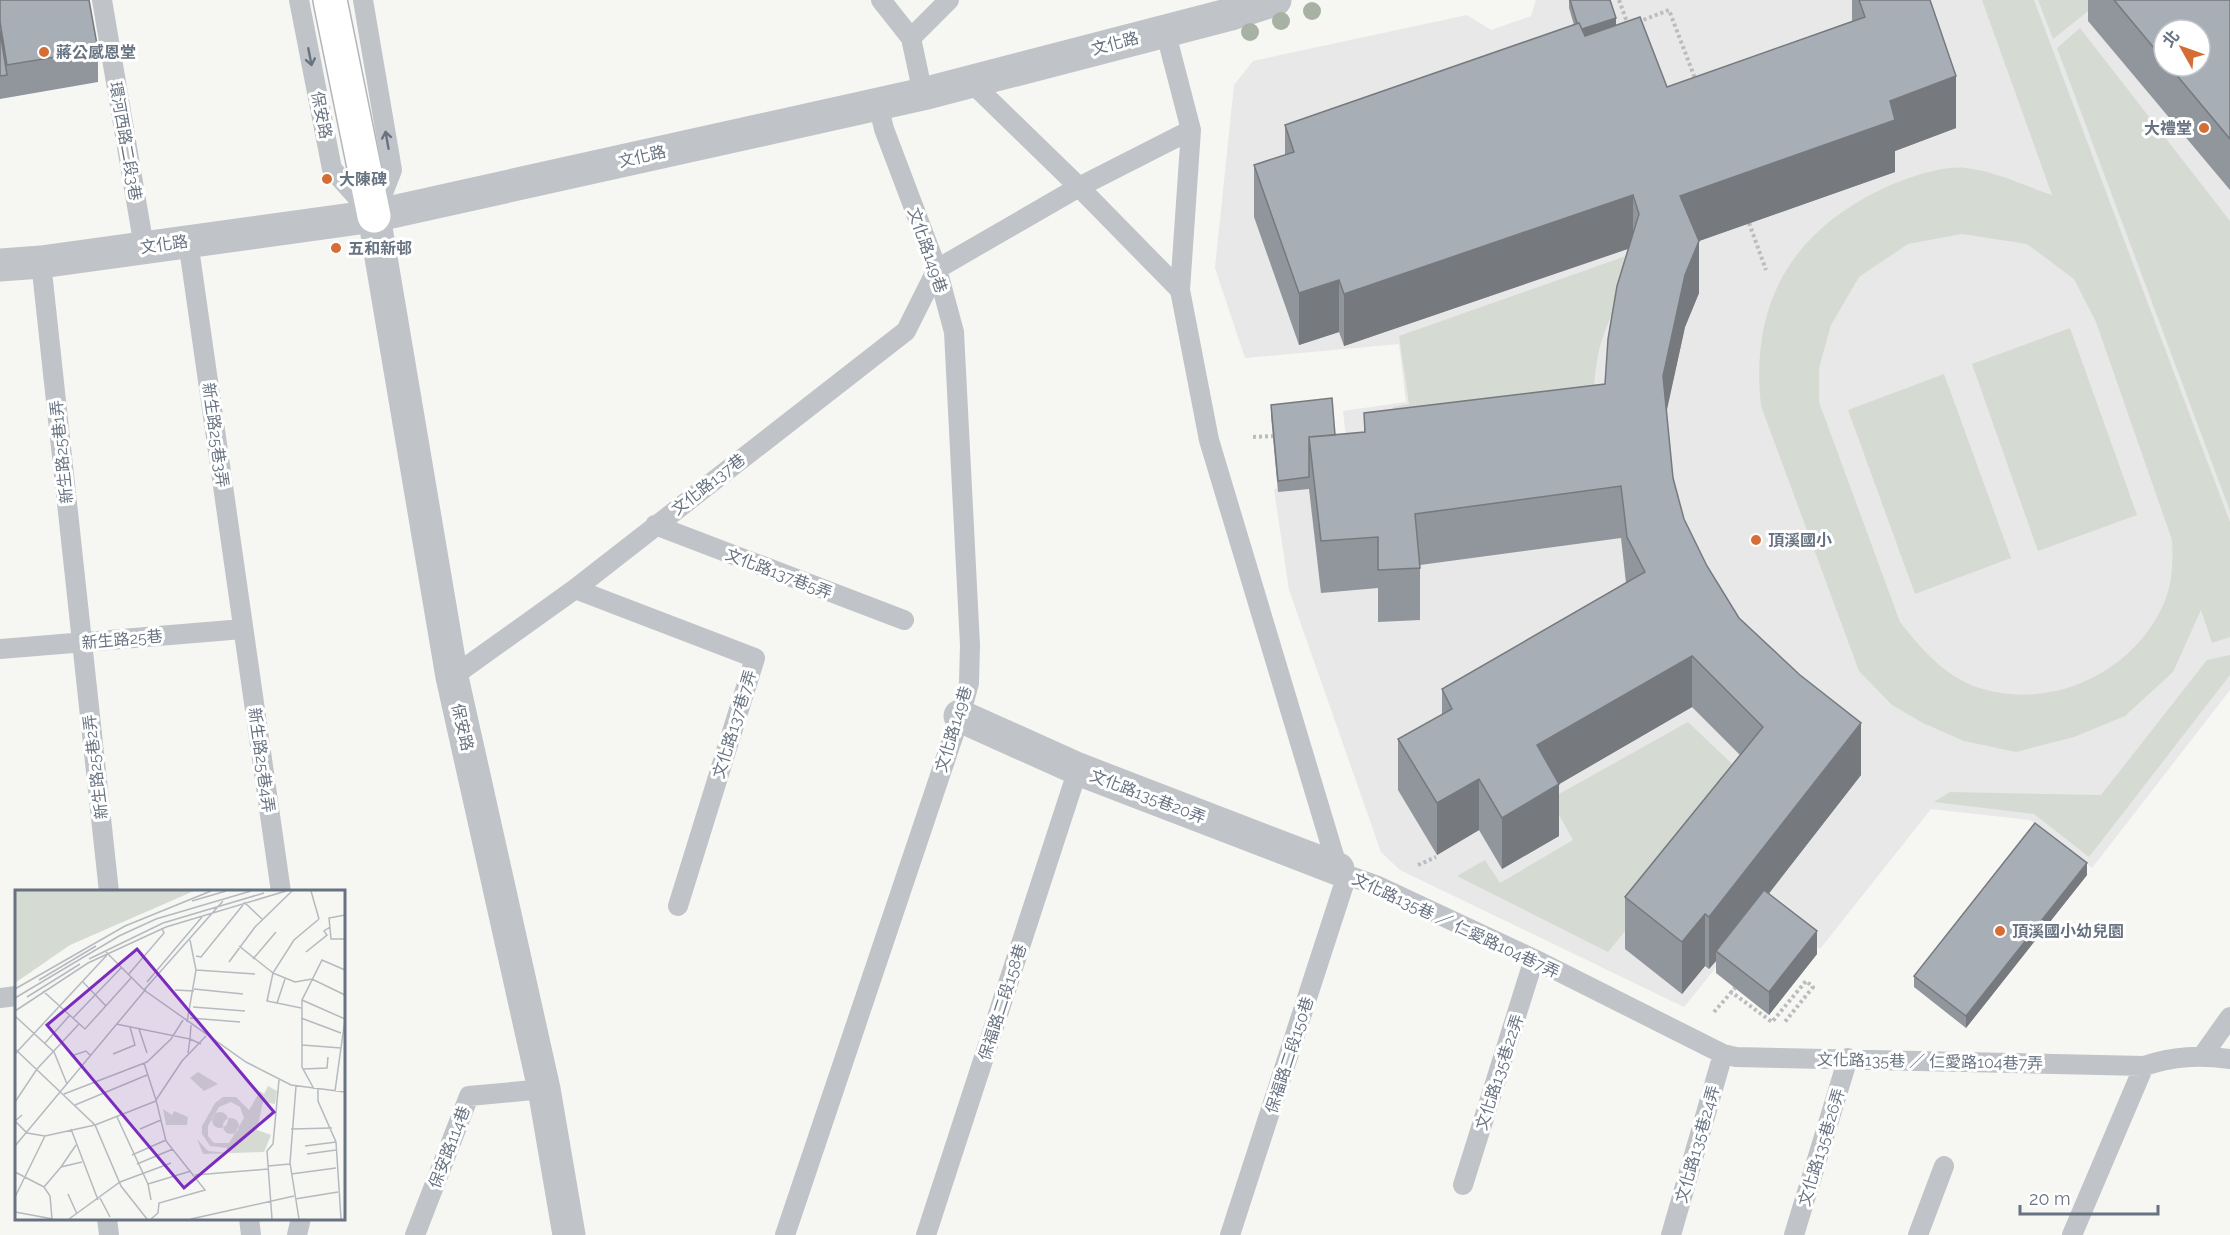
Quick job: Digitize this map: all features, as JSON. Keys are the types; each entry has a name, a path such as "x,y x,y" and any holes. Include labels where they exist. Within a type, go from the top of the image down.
{"highway":[{"path":"330,0 374,216"}],"street":[{"name":"文化路","path":"0,265 41,262 374,216 923,94 1275,0"},
{"name":"保安路","path":"374,216 452,677 544,1089 569,1235"},
{"name":"文化路135巷20弄","path":"960,716 1078,769 1343,872"}],"lane":[{"name":"環河西路二段3巷","path":"102,0 144,247"},
{"name":"保安路","path":"299,0 332,169 374,216"},
{"path":"363,0 392,170 374,216"},
{"path":"881,0 911,38 923,94"},
{"path":"911,38 949,0"},
{"name":"文化路135巷 ／ 仁愛路104巷7弄","path":"1165,30 1191,130 1180,290 1209,440 1343,872 1534,959 1723,1054 1736,1057 2144,1066 2169,1058 2203,1055 2230,1059"},
{"path":"970,81 1180,290"},
{"name":"文化路149巷","path":"785,1235 960,716 969,683 970,645 954,332 938,269 884,129 878,104"},
{"path":"938,269 1079,187 1191,130"},
{"name":"新生路25巷3弄","path":"189,241 243,629"},
{"name":"新生路25巷1弄","path":"41,262 80,642"},
{"name":"文化路137巷","path":"452,677 575,589 906,331 938,269"},
{"name":"文化路137巷5弄","path":"655,525 904,620"},
{"name":"文化路137巷7弄","path":"575,589 755,658 678,906"},
{"name":"新生路25巷","path":"0,649 243,629"},
{"name":"新生路25巷4弄","path":"243,629 281,890"},
{"name":"新生路25巷2弄","path":"80,642 109,890"},
{"name":"保福路二段158巷","path":"926,1235 1078,769"},
{"name":"保福路二段150巷","path":"1230,1235 1343,872"},
{"name":"文化路135巷22弄","path":"1463,1185 1534,959"},
{"path":"0,998 15,996"},
{"path":"2203,1055 2230,1017"},
{"name":"文化路135巷24弄","path":"1671,1235 1723,1054"},
{"name":"文化路135巷26弄","path":"1794,1235 1848,1058"},
{"path":"2072,1235 2144,1066"},
{"name":"保安路114巷","path":"415,1235 469,1096 544,1089"},
{"path":"1918,1235 1944,1166"},
{"path":"107,1220 109,1235"},
{"path":"249,1220 251,1235"},
{"path":"297,1235 301,1220"}],"path":[{"path":"1619,0 1629,26 1669,10 1697,82"},
{"path":"1749,223 1766,270"},
{"path":"1253,436 1274,436"},
{"path":"1730,991 1772,1022 1806,981 1813,987 1779,1029"},
{"path":"1716,1009 1735,988"}],"shaded area":[{"name":"頂溪國小","path":"1536,0 2230,0 2230,690 2092,868 2030,820 1931,809 1820,949 1765,907 1684,1007 1400,870 1381,852 1289,590 1274,489 1351,482 1343,411 1406,402 1399,344 1245,358 1215,268 1234,85 1253,61 1467,15 1491,30 1531,16"},
{"path":"1982,0 2034,0 2230,522 2230,637 2212,643 2201,610 2173,672 2125,716 2074,737 2016,752 1964,741 1923,723 1892,705 1859,671 1761,406 1759,369 1762,336 1770,305 1783,276 1800,250 1823,227 1850,207 1901,181 1934,171 1956,168 1989,172 2052,195","holes":["1962,234 2027,244 2074,279 2096,322 2172,540 2172,564 2167,595 2151,627 2113,666 2064,689 2037,694 2010,694 1983,689 1947,671 1926,653 1900,622 1819,402 1819,368 1831,325 1859,277 1908,244"]},
{"path":"2038,0 2102,0 2053,39"},
{"path":"2080,28 2230,221 2230,511 2057,48"},
{"path":"1626,256 1624,277 1598,355 1590,421 1396,444 1393,407 1409,404 1399,336"},
{"path":"2070,328 2137,515 2038,551 1972,364"},
{"path":"1944,374 2011,558 1915,594 1848,410"},
{"path":"2230,655 2230,675 2089,857 2034,814 1934,802 1950,792 2101,795 2207,660"},
{"path":"1688,722 1749,780 1608,952 1457,876 1485,860 1500,883 1573,840 1550,799"}],"building":[{"path":"0,0 89,0 98,50 7,65 0,22"},
{"path":"1570,0 1610,0 1616,18 1582,29 1577,23"},
{"path":"1859,0 1930,0 1956,76 1890,101 1895,120 1680,196 1699,241 1685,275 1663,376 1673,478 1684,519 1707,566 1739,618 1800,675 1861,723 1709,917 1705,914 1682,942 1625,897 1763,727 1692,656 1537,745 1559,784 1502,818 1479,779 1437,803 1398,739 1452,709 1442,689 1645,572 1627,537 1621,486 1415,514 1420,568 1378,570 1378,537 1321,541 1309,437 1365,432 1364,413 1605,384 1608,339 1617,286 1639,214 1633,195 1344,294 1339,280 1299,293 1254,165 1294,152 1285,125 1579,23 1585,36 1640,17 1667,87 1865,17"},
{"path":"2114,0 2230,0 2230,139 2179,78 2212,78 2212,18 2152,18 2152,46"},
{"path":"0,31 7,75 0,76"},
{"path":"1332,398 1335,435 1309,437 1309,477 1278,481 1271,405"},
{"name":"頂溪國小幼兒園","path":"2035,823 2087,863 1966,1016 1914,976"},
{"path":"1764,890 1817,931 1769,992 1716,951"}],"place":[{"name":"蔣公感恩堂","path":"44,52"},
{"name":"大禮堂","path":"2204,128"},
{"name":"大陳碑","path":"327,179"},
{"name":"五和新邨","path":"336,248"},
{"name":"頂溪國小","path":"1756,540"},
{"name":"頂溪國小幼兒園","path":"2000,931"}]}
